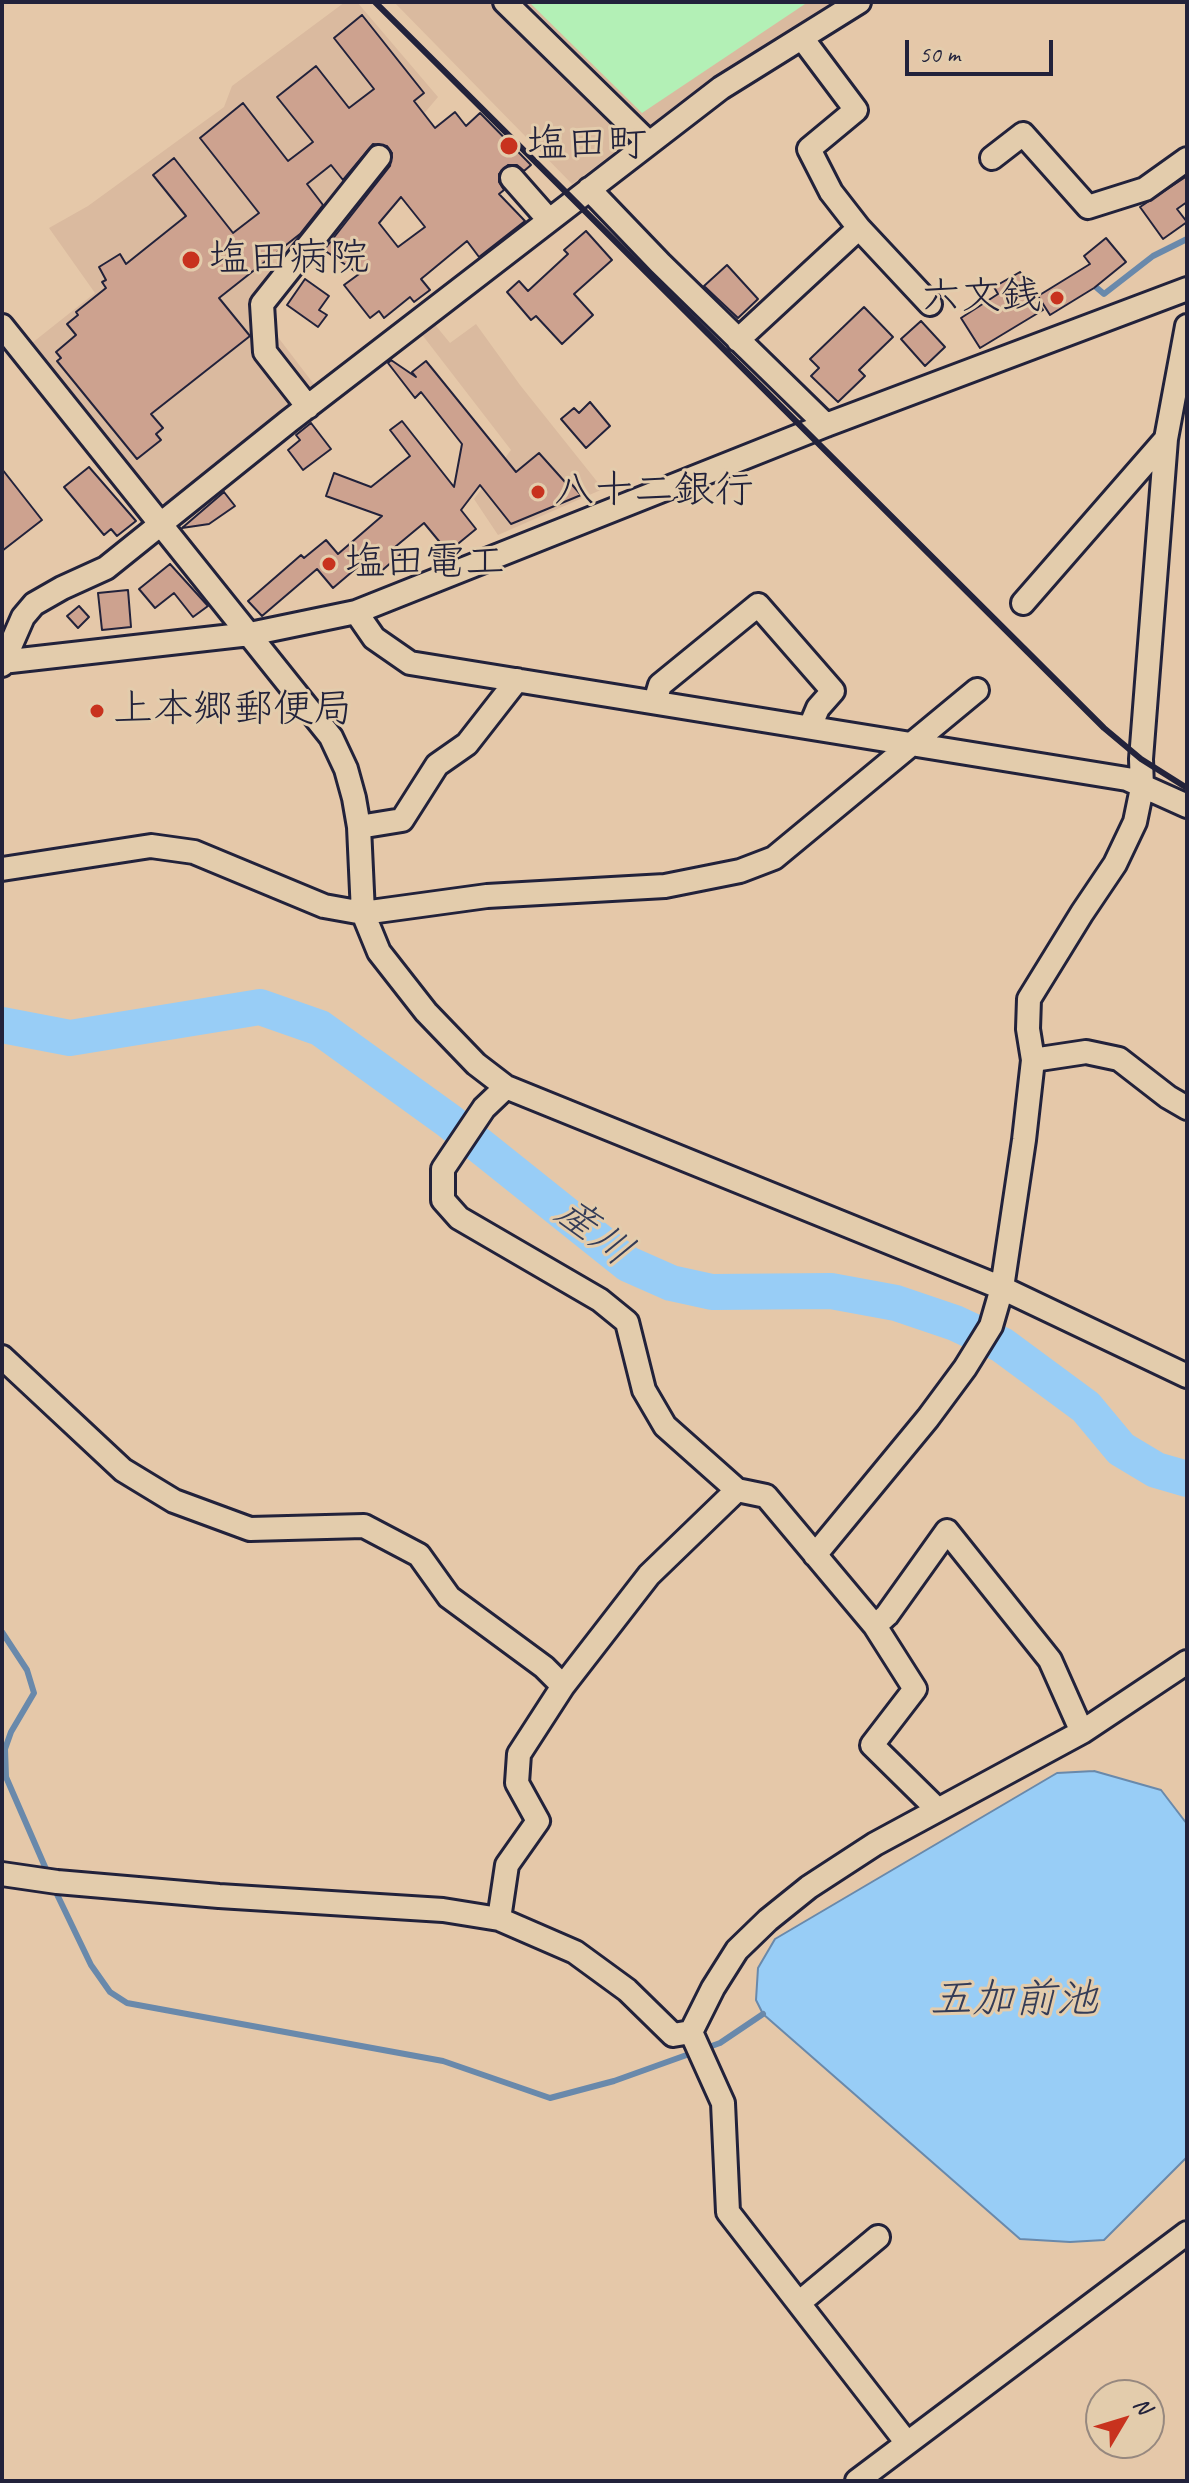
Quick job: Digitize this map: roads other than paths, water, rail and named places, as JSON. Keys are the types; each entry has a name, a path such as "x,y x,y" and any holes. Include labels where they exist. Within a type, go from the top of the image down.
{"street":[{"path":"505,2 649,143"},
{"path":"2,663 23,617 34,604 106,568 308,407 721,88 859,2"},
{"path":"802,38 856,110 809,149 831,192 859,228 930,304"},
{"path":"992,158 1023,134 1088,207 1145,189 1187,159"},
{"path":"308,407 265,352 262,304 379,157"},
{"path":"512,178 549,220"},
{"path":"589,189 826,425"},
{"path":"738,340 859,228"},
{"path":"2,663 250,634 356,612 826,425 1187,289"},
{"path":"2,326 331,737 346,769 359,827 363,913 379,952 426,1012 476,1064 506,1087 1002,1288 1187,1376"},
{"path":"815,1555 928,1418 991,1326 1002,1288 1033,1060 1028,1029 1029,999 1115,864 1135,822 1142,788 1141,759 1166,439 1187,326"},
{"path":"1023,603 1166,439"},
{"path":"655,702 660,685 758,605 833,691 818,708 810,727"},
{"path":"356,612 374,638 410,663 1127,779 1187,806"},
{"path":"359,827 402,820 437,765 467,744 517,680"},
{"path":"2,869 151,846 194,852 324,906 363,913 487,896 665,886 740,871 774,858 977,690"},
{"path":"1033,1060 1086,1052 1119,1059 1185,1110 1187,1108"},
{"path":"506,1087 484,1108 443,1169 443,1200 459,1218 600,1300 627,1322 644,1390 665,1426 737,1490 766,1496 875,1626 915,1689 872,1745 937,1809"},
{"path":"2,1357 123,1470 174,1501 250,1529 364,1526 419,1555 449,1597 544,1667 563,1686"},
{"path":"499,1919 507,1865 538,1821 517,1783 519,1754 563,1686 649,1575 737,1490"},
{"path":"875,1626 887,1615 947,1531 1050,1660 1082,1732"},
{"path":"691,2032 737,1950 768,1920 822,1879 875,1844 1082,1732 1187,1662"},
{"path":"2,1874 57,1882 219,1896 443,1910 499,1919 575,1952 627,1990 673,2035 691,2032"},
{"path":"691,2032 723,2103 728,2212 907,2443"},
{"path":"857,2481 1187,2233"},
{"path":"800,2302 878,2237"}],"water":[{"name":"五加前池","path":"1094,1771 1161,1790 1187,1824 1187,2157 1104,2240 1070,2242 1020,2239 763,2014 756,2000 758,1968 775,1939 1057,1773"}],"waterway":[{"path":"1090,282 1104,294 1153,256 1187,239"},
{"name":"産川","path":"2,1025 70,1038 260,1007 320,1028 449,1121 628,1264 671,1283 712,1292 831,1291 896,1303 955,1323 1002,1345 1086,1407 1121,1449 1156,1470 1187,1479"},
{"path":"2,1632 27,1670 34,1693 11,1732 5,1749 6,1777 49,1876"},
{"path":"53,1886 91,1965 110,1992 127,2003 443,2061 550,2098 614,2081 720,2043 763,2014"}],"railway":[{"path":"375,2 1104,728 1141,759 1187,788"}],"place":[{"name":"塩田町","path":"509,146"},
{"name":"塩田病院","path":"191,260"},
{"name":"六文銭","path":"1057,298"},
{"name":"八十二銀行","path":"538,492"},
{"name":"塩田電工","path":"329,564"},
{"name":"上本郷郵便局","path":"97,711"}]}
